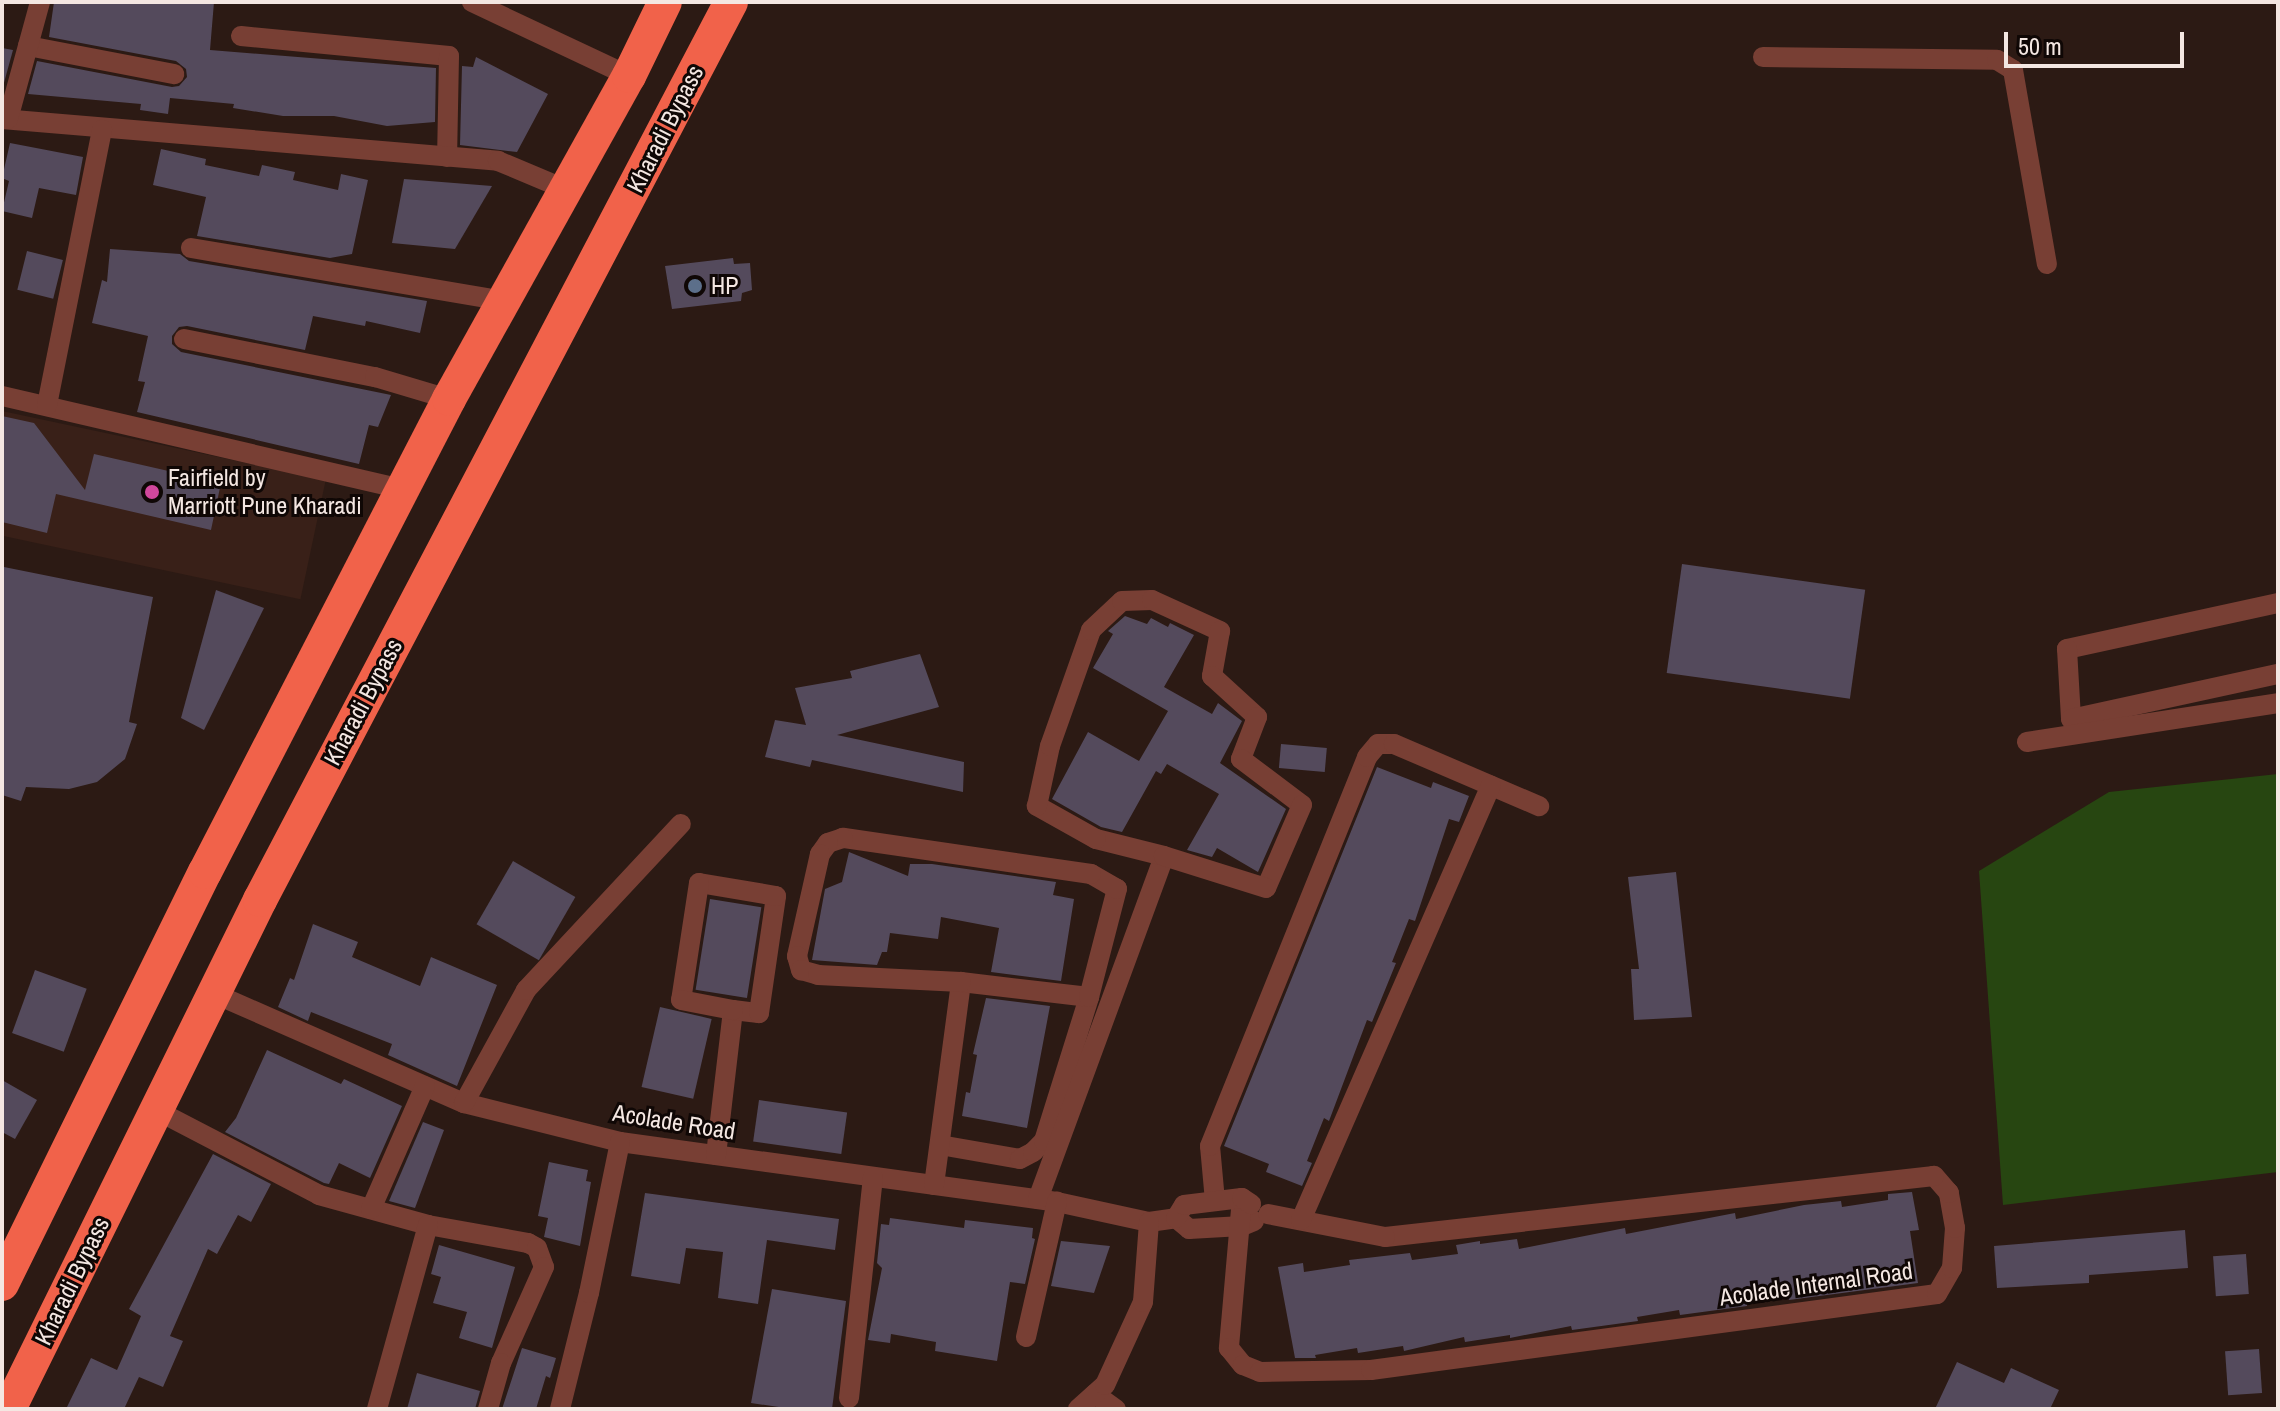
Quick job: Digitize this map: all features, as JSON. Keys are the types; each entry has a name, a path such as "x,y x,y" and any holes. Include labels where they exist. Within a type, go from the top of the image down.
{"highway":[{"path":"2,1284 205,872 405,490 449,399 629,76 665,2"},
{"name":"Kharadi Bypass","path":"9,1409 213,993 731,2"}],"street":[{"path":"40,2 5,119 498,161 565,189"},
{"path":"472,2 629,76"},
{"path":"241,36 449,56 447,157"},
{"path":"28,46 174,74"},
{"path":"1763,57 1997,60 2013,70 2047,264"},
{"path":"47,405 102,129"},
{"path":"191,248 504,301"},
{"path":"184,339 375,377 449,399"},
{"path":"2,396 405,490"},
{"path":"1152,600 1220,631 1212,676 1257,717 1241,759 1302,805 1266,888 1164,856 1096,839 1037,806 1050,746 1091,630 1122,601 1152,600"},
{"path":"2278,603 2067,649 2071,719 2278,674"},
{"path":"2027,742 2278,703"},
{"path":"1215,1201 1210,1146 1367,757 1378,744 1394,744 1539,806"},
{"path":"1301,1220 1491,786"},
{"path":"464,1103 526,990 681,824"},
{"path":"940,1145 1020,1159 1044,1141 1089,997 1117,903 1117,889 1091,874 843,838 828,843 820,854 797,956 801,970 818,975 961,982 1089,997"},
{"path":"1026,1337 1047,1200 1164,856"},
{"path":"699,883 776,896 759,1013 733,1010 681,1000 699,883"},
{"path":"934,1185 961,982"},
{"name":"Acolade Road","path":"213,993 464,1103 620,1142 1047,1200 1149,1222"},
{"path":"716,1155 733,1010"},
{"path":"371,1209 425,1086"},
{"path":"156,1110 319,1195 428,1225 528,1243 537,1248 544,1267 501,1363 488,1409"},
{"path":"560,1409 589,1293 620,1142"},
{"name":"Acolade Internal Road","path":"1934,1176 1949,1193 1955,1228 1952,1268 1937,1294 1371,1370 1260,1372 1243,1365 1229,1348 1242,1226 1242,1198 1268,1214 1385,1237 1934,1176"},
{"path":"849,1398 873,1177"},
{"path":"1176,1218 1184,1205 1242,1198"},
{"path":"1078,1409 1105,1385 1143,1302 1149,1222 1176,1218 1189,1229 1242,1226 1268,1214"},
{"path":"377,1409 428,1225"},
{"path":"1095,1394 1116,1409"}],"shaded area":[{"path":"2,411 326,480 300,599 2,536"}],"green space":[{"path":"2278,774 2278,1172 2003,1205 1979,871 2109,792"}],"building":[{"path":"54,2 214,2 210,50 436,68 435,122 387,126 334,116 283,116 233,108 234,104 170,98 168,114 140,110 141,104 28,94 37,61 172,87 179,86 187,77 186,69 176,61 49,37"},
{"path":"2,48 13,50 2,90"},
{"path":"476,57 548,94 517,152 460,145 462,66 473,67"},
{"path":"10,143 83,157 76,195 39,188 32,218 2,211 9,181 2,178"},
{"path":"161,149 206,159 205,165 259,176 262,165 295,172 293,180 338,190 341,174 368,180 352,254 330,258 197,236 206,197 153,185"},
{"path":"404,179 492,186 455,249 392,243"},
{"path":"110,249 180,254 189,261 427,301 420,333 366,321 365,326 313,316 305,350 187,326 179,327 172,336 172,344 181,352 391,395 378,427 369,425 359,464 137,412 145,382 138,381 148,336 92,323 102,280 107,282"},
{"path":"27,251 63,260 53,299 17,290"},
{"path":"733,258 734,264 750,263 752,290 742,293 741,301 672,309 665,266"},
{"path":"2,416 34,423 85,490 94,454 221,483 211,530 56,494 47,533 2,522"},
{"path":"1682,564 1865,590 1850,699 1667,673"},
{"path":"4,567 153,597 129,722 137,724 125,759 97,782 69,789 26,787 21,801 2,795"},
{"path":"216,590 264,608 204,730 181,718"},
{"path":"1125,616 1147,624 1151,618 1168,627 1170,623 1194,635 1164,687 1212,714 1218,703 1242,721 1220,763 1286,809 1258,872 1217,848 1212,857 1187,850 1219,794 1167,764 1161,774 1156,771 1122,832 1101,827 1052,799 1088,732 1139,761 1168,711 1093,668 1113,634 1108,631"},
{"path":"920,654 939,707 837,735 964,762 963,792 812,760 810,767 765,757 775,720 806,725 795,688 852,678 850,671"},
{"path":"1281,744 1327,748 1325,772 1279,768"},
{"path":"1377,767 1431,788 1433,782 1469,796 1459,822 1449,819 1415,921 1409,919 1392,962 1396,963 1372,1022 1367,1020 1329,1121 1324,1118 1307,1161 1312,1163 1302,1186 1266,1172 1269,1164 1224,1146"},
{"path":"849,852 908,876 910,864 932,864 1056,882 1053,895 1074,899 1061,981 991,972 999,928 941,917 938,939 890,933 887,952 882,952 877,965 812,960 825,889 842,882"},
{"path":"513,861 575,897 539,960 476,924"},
{"path":"1676,872 1692,1017 1634,1020 1631,969 1639,969 1628,877"},
{"path":"710,899 761,907 747,998 696,990"},
{"path":"313,924 358,942 352,957 420,986 431,957 497,985 457,1086 388,1055 392,1044 311,1012 308,1021 278,1007 290,978 294,980"},
{"path":"35,970 87,989 64,1052 12,1033"},
{"path":"986,998 1050,1006 1027,1128 962,1116 966,1092 970,1093 977,1055 973,1054"},
{"path":"660,1007 712,1019 693,1099 642,1087"},
{"path":"267,1050 341,1084 344,1079 402,1106 370,1178 339,1163 329,1184 324,1183 225,1132 236,1118"},
{"path":"2,1080 37,1100 15,1139 2,1132"},
{"path":"759,1100 847,1112 841,1154 753,1142"},
{"path":"423,1122 444,1130 415,1208 389,1201"},
{"path":"213,1154 271,1184 251,1222 238,1215 217,1254 208,1249 170,1336 183,1341 163,1387 139,1377 124,1409 66,1409 91,1358 117,1370 141,1316 129,1309"},
{"path":"549,1162 588,1170 586,1181 591,1182 580,1246 544,1237 548,1218 538,1216"},
{"path":"1912,1192 1919,1230 1910,1231 1918,1283 1789,1300 1788,1296 1747,1303 1747,1306 1680,1315 1679,1310 1637,1317 1638,1321 1572,1330 1571,1326 1510,1338 1510,1335 1465,1342 1464,1337 1404,1351 1403,1346 1358,1353 1357,1348 1315,1355 1316,1358 1295,1358 1278,1267 1303,1263 1304,1272 1350,1265 1349,1260 1410,1253 1412,1260 1458,1254 1456,1245 1480,1241 1480,1244 1517,1239 1519,1249 1625,1228 1626,1234 1735,1213 1736,1219 1841,1201 1842,1207 1888,1200 1888,1194"},
{"path":"645,1193 839,1219 835,1250 767,1240 758,1304 718,1298 723,1252 686,1248 680,1284 631,1276"},
{"path":"890,1218 964,1228 965,1220 1033,1228 1032,1238 1035,1239 1025,1284 1010,1282 997,1361 935,1351 936,1342 891,1334 890,1343 868,1340 882,1268 877,1263 881,1224 889,1225"},
{"path":"2185,1230 2188,1268 2089,1275 2089,1283 1997,1288 1994,1246"},
{"path":"1061,1241 1110,1246 1094,1293 1051,1286"},
{"path":"439,1245 515,1267 492,1348 459,1338 467,1312 433,1303 441,1277 431,1274"},
{"path":"2246,1254 2249,1294 2216,1296 2213,1256"},
{"path":"772,1289 846,1301 832,1409 792,1409 751,1403"},
{"path":"522,1348 556,1358 550,1378 546,1376 536,1409 502,1409"},
{"path":"2259,1349 2262,1393 2228,1395 2225,1351"},
{"path":"1957,1362 2004,1383 2011,1368 2059,1390 2050,1409 1935,1409"},
{"path":"417,1373 480,1391 475,1409 407,1409"}],"place":[{"name":"HP","path":"695,286"},
{"name":"Fairfield by Marriott Pune Kharadi","path":"152,492"}]}
